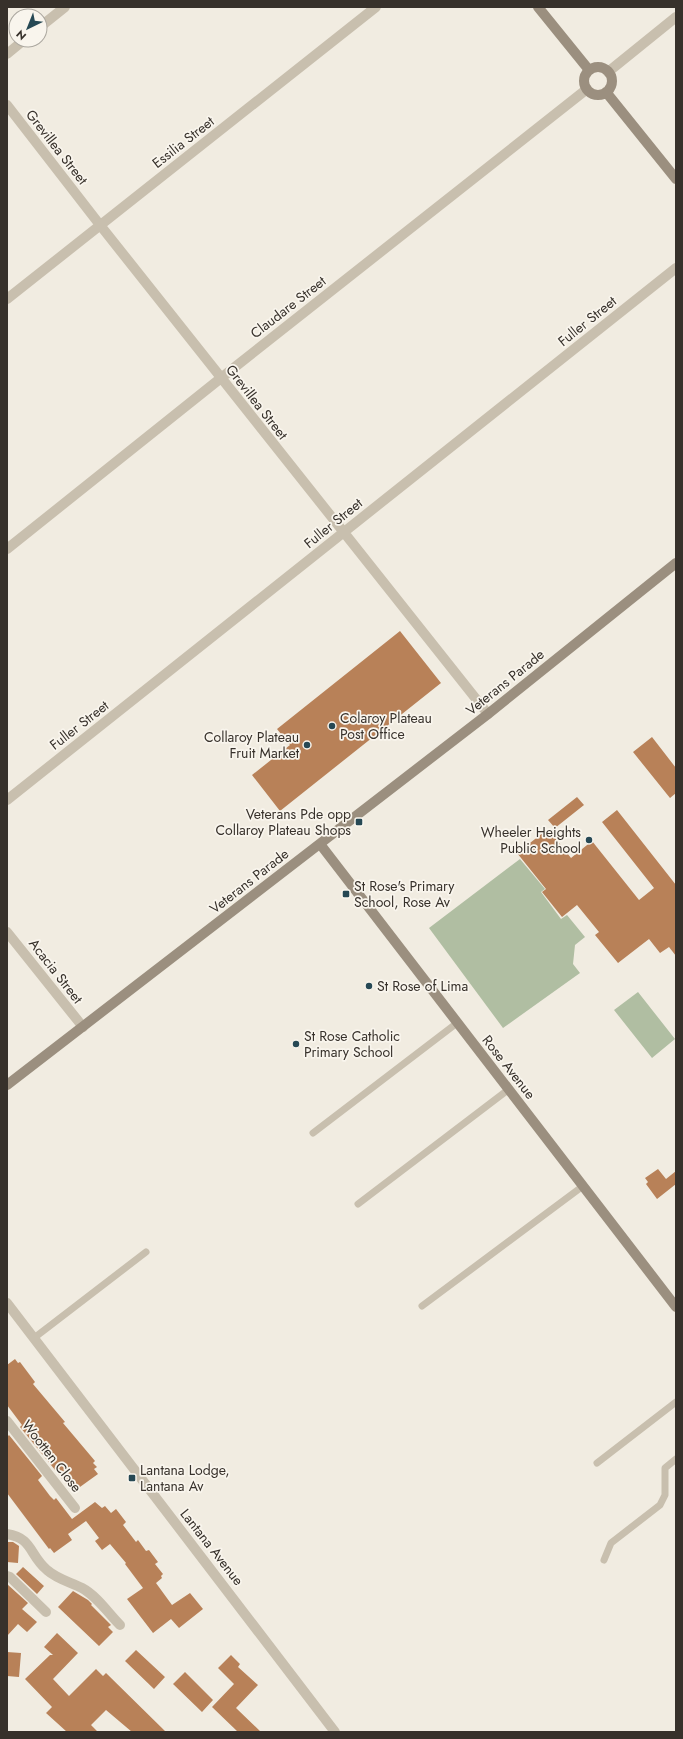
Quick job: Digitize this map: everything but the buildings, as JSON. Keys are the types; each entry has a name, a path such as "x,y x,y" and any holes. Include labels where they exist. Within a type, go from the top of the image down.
{"street":[{"path":"48,21 65,7"},
{"name":"Essilia Street","path":"7,299 376,7"},
{"path":"538,7 589,70"},
{"path":"608,72 676,17"},
{"path":"601,67 608,72 611,80 609,89 606,92 593,94 587,89 584,77 589,70 601,67"},
{"name":"Claudare Street","path":"7,549 587,89"},
{"path":"606,92 676,179"},
{"name":"Grevillea Street","path":"7,105 100,226 488,714"},
{"name":"Fuller Street","path":"7,800 676,268"},
{"name":"Veterans Parade","path":"7,1085 488,714 676,563"},
{"name":"Rose Avenue","path":"320,844 675,1303"},
{"name":"Acacia Street","path":"7,932 82,1027"},
{"name":"Lantana Avenue","path":"7,1303 335,1732"},
{"name":"Wootten Close","path":"7,1421 75,1508"},
{"path":"7,1534 21,1537 29,1545 41,1565 48,1571 88,1592 120,1625"},
{"path":"7,1576 10,1577 46,1612"}],"lane":[{"path":"313,1133 457,1023"},
{"path":"358,1204 509,1089"},
{"path":"422,1306 583,1186"},
{"path":"34,1338 146,1252"},
{"path":"596,1463 676,1402"},
{"path":"604,1560 611,1543 660,1505 665,1495 665,1468 676,1459"}],"green space":[{"path":"520,859 545,889 541,892 561,919 567,915 585,937 575,945 573,964 580,973 503,1028 429,928"},
{"path":"638,992 675,1039 652,1058 614,1010"}],"place":[{"name":"Colaroy Plateau Post Office","path":"332,726"},
{"name":"Collaroy Plateau Fruit Market","path":"307,745"},
{"name":"Veterans Pde opp Collaroy Plateau Shops","path":"359,822"},
{"name":"Wheeler Heights Public School","path":"589,840"},
{"name":"St Rose's Primary School, Rose Av","path":"346,894"},
{"name":"St Rose of Lima","path":"369,986"},
{"name":"St Rose Catholic Primary School","path":"296,1044"},
{"name":"Lantana Lodge, Lantana Av","path":"132,1478"}]}
